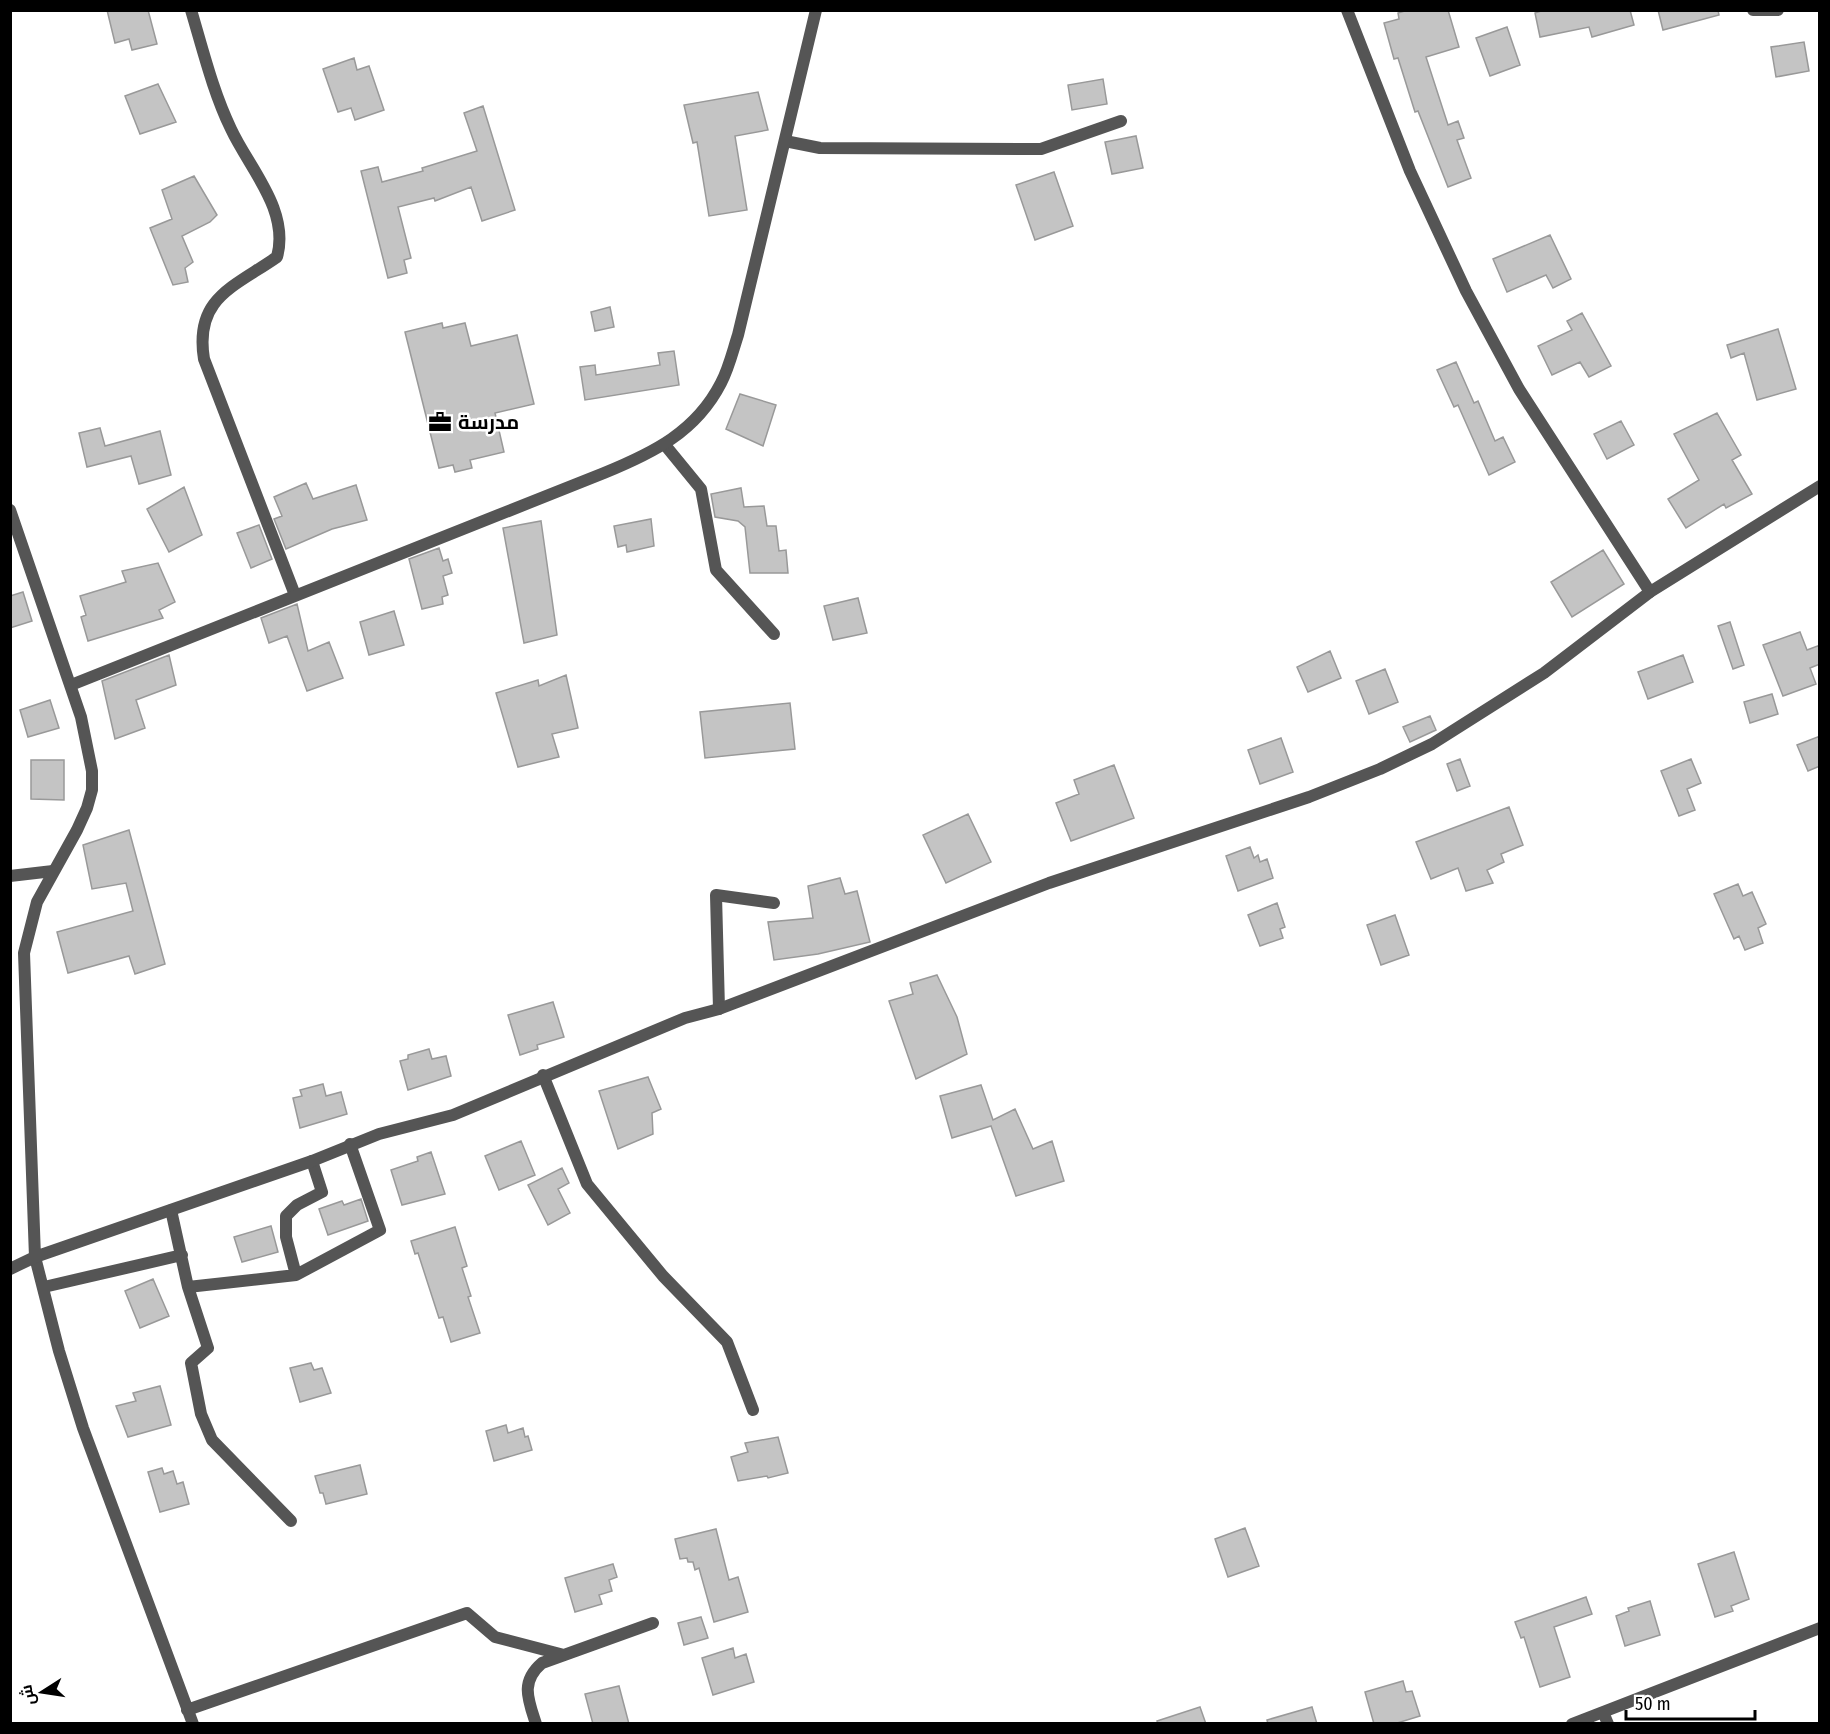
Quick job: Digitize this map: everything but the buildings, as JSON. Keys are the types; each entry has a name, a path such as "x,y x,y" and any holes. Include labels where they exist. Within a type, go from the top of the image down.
{"street":[{"path":"191,10 231,129 261,180 277,221 280,245 277,257 229,289 207,312 201,340 204,359 296,595"},
{"path":"71,685 653,453 680,435 705,409 722,382 738,335 816,10"},
{"path":"1347,10 1410,171 1466,291 1519,389 1650,592"},
{"path":"1753,10 1778,10"},
{"path":"784,141 820,148 843,149 1041,149 1121,121"},
{"path":"665,445 701,489 716,570 774,634"},
{"path":"10,1269 35,1257 312,1161 350,1144 453,1115 543,1075 685,1018 719,1009 1049,883 1309,797 1380,769 1432,744 1544,673 1650,592 1820,486"},
{"path":"11,512 71,685 87,744 92,790 77,830 52,871 37,903 24,953 35,1257 59,1351 83,1428 192,1724"},
{"path":"10,876 52,871"},
{"path":"719,1009 716,895 774,903"},
{"path":"543,1075 587,1184 663,1276 727,1342 753,1410"},
{"path":"188,1287 296,1275 380,1230 350,1144"},
{"path":"296,1275 286,1237 286,1216 297,1205 322,1192 312,1161"},
{"path":"171,1210 188,1287 208,1348 191,1363 201,1414 212,1440 291,1521"},
{"path":"44,1287 136,1264 182,1256"},
{"path":"188,1710 467,1612 495,1637 564,1655"},
{"path":"536,1724 527,1684 533,1671 542,1663 653,1623"},
{"path":"1572,1724 1606,1718 1820,1628"}],"place":[{"name":"مدرسة","path":"440,422"}]}
